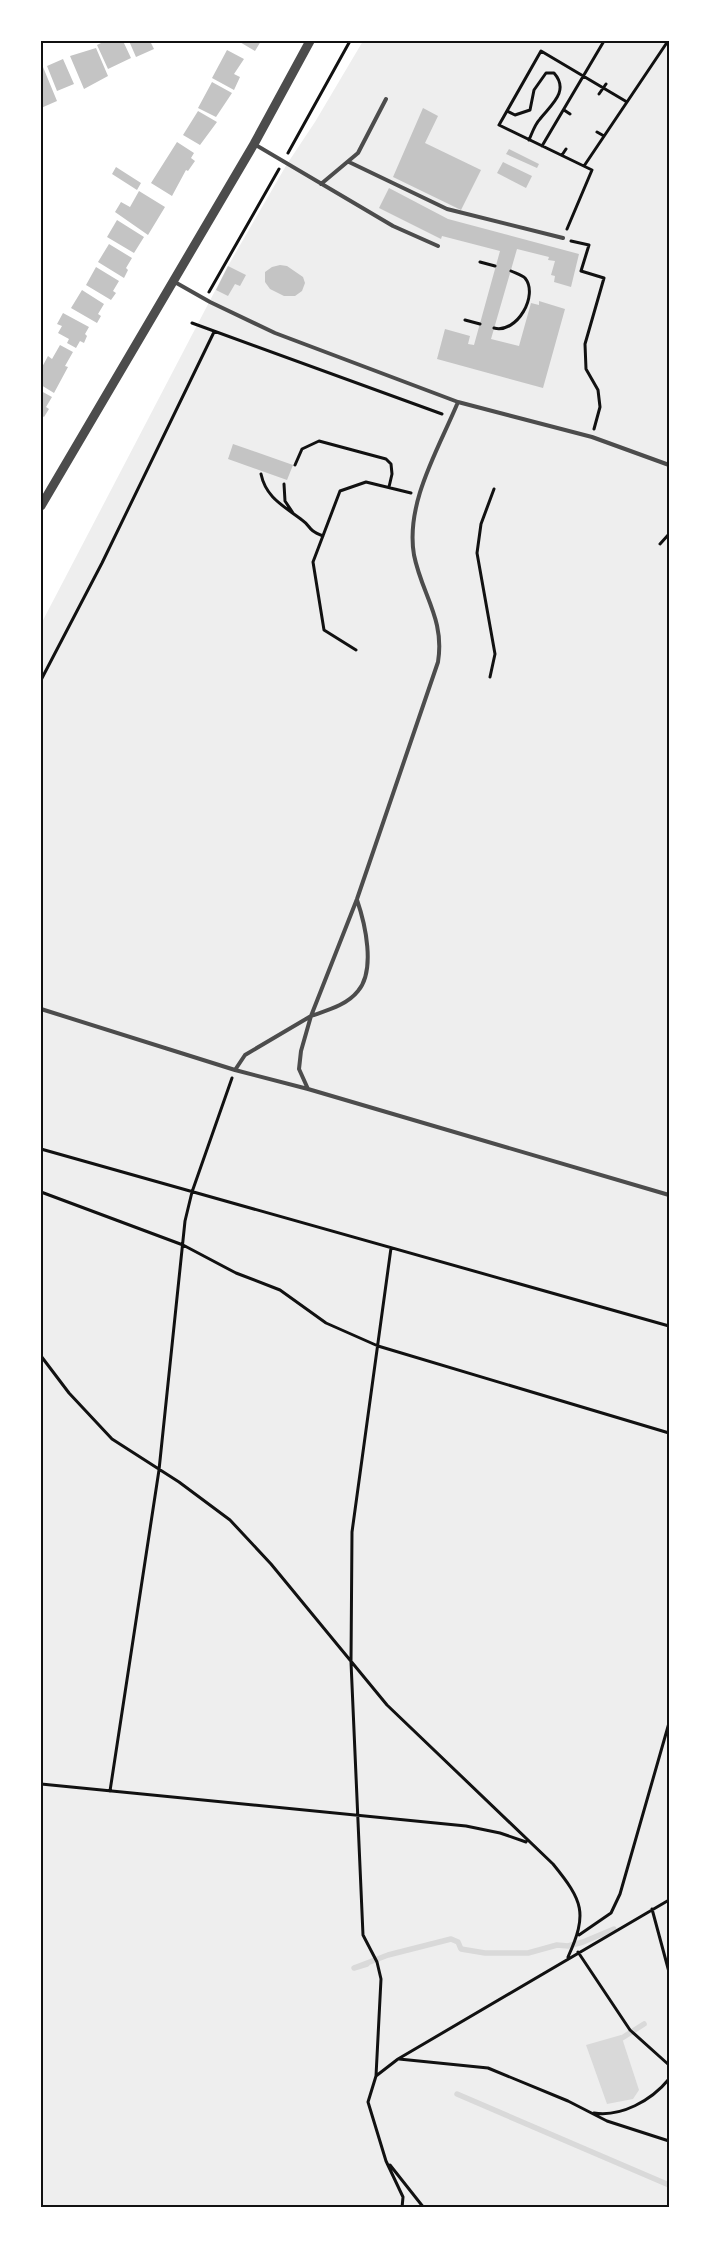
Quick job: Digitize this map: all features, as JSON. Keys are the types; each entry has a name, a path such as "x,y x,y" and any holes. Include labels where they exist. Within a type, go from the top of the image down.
{"street":[{"path":"41,506 172,280 254,144 310,41"}],"lane":[{"path":"321,184 358,153 386,99"},
{"path":"254,144 393,226 438,246"},
{"path":"349,162 447,209 563,238"},
{"path":"172,280 210,302 275,333 458,402 592,437 669,465"},
{"path":"308,1089 299,1069 301,1051 311,1016 357,899 438,662 440,645 436,617 421,582 414,553 414,518 420,495 458,402"},
{"path":"235,1070 245,1055 311,1016 338,1007 359,990 369,960 364,920 357,899"},
{"path":"41,1009 235,1070 308,1089 669,1195"}],"path":[{"path":"542,146 604,41"},
{"path":"584,166 668,41"},
{"path":"592,437 600,407 598,390 586,369 585,344 604,278 581,271 589,246 563,238 592,170 499,125 541,51 627,102"},
{"path":"507,111 515,115 530,110 534,90 546,73 554,73 559,79 561,89 555,101 539,119 529,140"},
{"path":"599,94 606,84"},
{"path":"564,110 570,114"},
{"path":"597,132 604,136"},
{"path":"562,155 566,149"},
{"path":"480,262 495,266"},
{"path":"494,328 499,330 519,319 527,301 530,287 524,277 511,270"},
{"path":"465,320 480,324"},
{"path":"192,323 452,417"},
{"path":"41,680 102,563 214,332"},
{"path":"296,465 302,450 319,441 386,459 391,464 389,487"},
{"path":"261,474 272,498 294,516 303,520 310,531 323,536"},
{"path":"356,650 324,630 314,562 340,491 366,482 420,495"},
{"path":"284,484 286,501 294,516"},
{"path":"490,677 495,654 477,553 481,524 494,489"},
{"path":"660,544 669,534"},
{"path":"110,1791 159,1470 183,1245 192,1192 235,1070"},
{"path":"41,1149 669,1326"},
{"path":"41,1192 183,1245 236,1273 280,1290 326,1323 378,1346 669,1433"},
{"path":"391,1248 352,1532 351,1662 360,1817 363,1935 375,1957 381,1980 376,2076 368,2102 386,2161 403,2197 402,2208"},
{"path":"41,1356 69,1392 112,1439 208,1502 230,1520 271,1564 386,1705 553,1864 572,1887 582,1912 578,1935 568,1957"},
{"path":"578,1935 611,1913 620,1894 669,1723"},
{"path":"41,1784 466,1826 500,1833 535,1848"},
{"path":"376,2076 398,2058 568,1957 669,1900"},
{"path":"652,1909 669,1972"},
{"path":"578,1952 633,2034 669,2065"},
{"path":"398,2058 488,2068 568,2100 608,2121 669,2141"},
{"path":"590,2112 608,2115 630,2108 648,2098 669,2080"},
{"path":"386,2161 424,2208"}],"shaded area":[{"path":"363,41 669,41 669,2208 41,2208 41,624 228,266 287,164 315,122"},
{"path":"621,2035 639,2090 633,2099 607,2104 586,2045"}],"building":[{"path":"105,41 123,41 131,58 108,69 97,45"},
{"path":"129,41 150,41 154,49 136,57"},
{"path":"238,41 261,41 255,51"},
{"path":"96,48 108,76 84,89 70,56"},
{"path":"227,50 244,59 234,74 240,77 234,90 212,78"},
{"path":"63,59 74,84 57,91 47,66"},
{"path":"43,67 57,101 41,108 41,68"},
{"path":"212,82 232,93 216,117 198,108"},
{"path":"423,108 438,116 425,143 481,170 461,210 393,177"},
{"path":"198,111 217,122 200,145 183,135"},
{"path":"177,142 194,153 191,158 195,161 188,171 186,170 172,196 151,183"},
{"path":"509,149 539,164 537,168 506,154"},
{"path":"503,162 532,176 526,188 497,173"},
{"path":"116,167 141,183 137,190 112,174"},
{"path":"389,188 448,219 579,254 571,287 554,282 555,276 551,275 555,261 548,260 549,257 517,249 491,339 519,346 531,303 539,305 539,301 565,309 543,388 437,359 445,329 470,336 468,344 474,345 500,251 442,236 441,239 379,208"},
{"path":"139,191 165,207 148,235 115,212 121,202 130,207"},
{"path":"117,220 144,237 134,253 107,237"},
{"path":"109,244 132,258 126,268 128,270 124,278 98,262"},
{"path":"228,266 246,275 240,286 235,284 228,296 216,290"},
{"path":"287,266 303,277 305,283 302,291 295,296 284,296 270,289 265,282 265,272 272,267"},
{"path":"96,267 119,281 113,291 116,293 111,300 86,285"},
{"path":"82,290 104,304 98,314 101,316 97,323 71,308"},
{"path":"63,313 89,327 85,334 87,336 84,343 80,341 76,348 67,343 69,339 58,333 62,326 57,324"},
{"path":"60,345 73,352 65,366 68,367 54,393 41,385 41,369 48,356 52,359"},
{"path":"41,391 52,397 46,407 49,409 44,417 41,415"},
{"path":"233,444 293,465 287,480 228,459"}],"waterway":[{"path":"367,1964 354,1968 388,1955 451,1939 458,1942 461,1949 485,1953 528,1953 557,1945 568,1946 583,1942 614,1929"},
{"path":"622,2038 644,2024"},
{"path":"457,2094 669,2185"}]}
